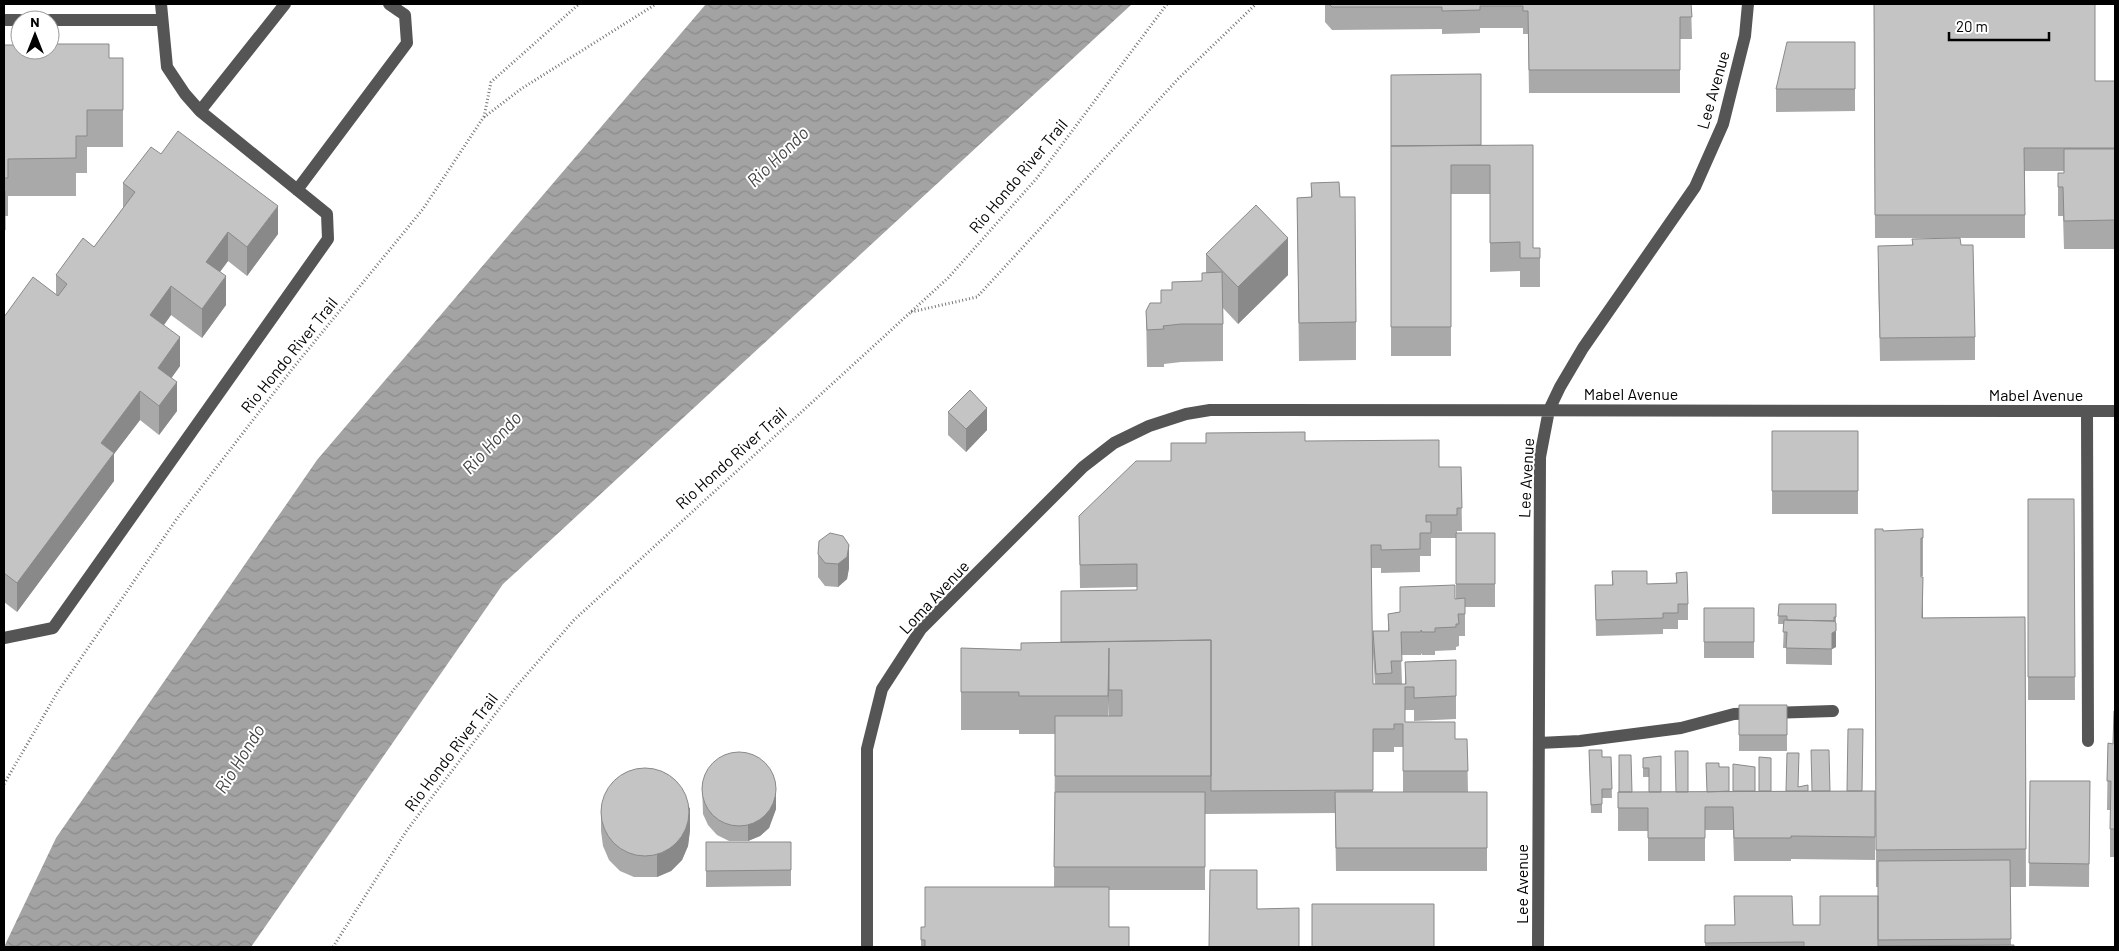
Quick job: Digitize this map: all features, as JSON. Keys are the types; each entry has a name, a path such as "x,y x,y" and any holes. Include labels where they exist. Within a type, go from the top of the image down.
{"street":[{"path":"4,638 53,628 328,239 327,214 200,111 185,94 167,67 161,20 161,4"},
{"path":"200,111 285,4"},
{"path":"297,190 407,43 405,15 389,4"},
{"name":"Lee Avenue","path":"1538,947 1540,457 1549,410 1583,348 1695,187 1723,124 1745,36 1748,4"},
{"path":"60,20 161,20"},
{"name":"Mabel Avenue","path":"1149,426 1186,414 1210,410 2115,411"},
{"path":"2087,412 2088,741"},
{"name":"Loma Avenue","path":"867,947 867,750 882,689 921,629 1083,467 1114,443 1149,426"},
{"path":"1538,743 1580,741 1681,728 1734,714 1833,711"}],"path":[{"path":"484,118 491,82 579,4"},
{"name":"Rio Hondo River Trail","path":"4,784 57,693 176,520 293,368 423,210 484,118 521,89 656,4"},
{"name":"Rio Hondo River Trail","path":"333,947 407,830 515,688 574,620 948,278 1037,178 1167,4"},
{"path":"911,312 977,297 1178,79 1256,4"}],"water":[{"name":"Rio Hondo","path":"706,4 1132,4 503,584 251,947 4,947 56,838 317,460"}],"building":[{"path":"1329,4 1691,4 1692,17 1680,17 1680,70 1529,70 1528,11 1523,11 1523,6 1480,6 1480,10 1442,11 1442,7 1332,7"},
{"path":"1874,4 2095,4 2095,81 2115,81 2115,148 2024,148 2025,215 1875,215"},
{"path":"1787,42 1855,42 1855,89 1776,89"},
{"path":"60,44 109,44 109,58 123,58 123,110 87,110 87,136 76,136 76,158 8,159 8,178 4,178 4,45 10,45 10,60 60,60"},
{"path":"1481,74 1481,145 1391,146 1391,75"},
{"path":"178,131 278,206 247,247 228,232 206,262 226,276 202,309 171,286 150,315 180,337 158,368 177,382 159,406 140,391 101,443 114,453 17,583 4,573 4,317 33,277 58,296 67,284 56,275 83,238 94,247 135,192 123,183 151,147 161,154"},
{"path":"1533,145 1533,248 1540,248 1540,258 1520,258 1520,242 1490,243 1490,165 1451,165 1451,327 1391,327 1391,146"},
{"path":"2064,149 2115,149 2115,220 2064,221 2063,187 2058,187 2058,173 2064,173"},
{"path":"1339,182 1340,197 1355,197 1356,322 1299,323 1297,198 1312,197 1311,183"},
{"path":"5,191 5,230 4,230"},
{"path":"1256,205 1288,238 1238,287 1206,254"},
{"path":"1960,238 1961,245 1973,245 1975,337 1880,338 1878,246 1913,245 1912,239"},
{"path":"1222,272 1223,324 1181,324 1163,326 1164,329 1147,330 1146,311 1150,303 1161,303 1161,290 1172,290 1172,282 1202,281 1202,273"},
{"path":"970,390 987,408 966,429 948,412"},
{"path":"1772,431 1858,431 1858,491 1772,491"},
{"path":"1305,432 1305,441 1439,440 1439,467 1461,467 1462,508 1457,508 1457,515 1426,515 1426,522 1431,522 1431,533 1420,533 1420,549 1381,550 1381,545 1371,545 1373,684 1406,684 1405,662 1456,660 1456,696 1414,698 1414,687 1405,687 1405,722 1455,722 1455,739 1467,739 1468,771 1403,771 1403,724 1394,724 1394,729 1373,729 1373,790 1211,791 1211,640 1061,642 1061,591 1137,590 1137,564 1080,565 1079,516 1136,461 1171,461 1171,443 1206,443 1206,433"},
{"path":"2028,499 2074,499 2075,677 2028,677"},
{"path":"1875,529 1883,529 1883,531 1923,529 1923,538 1921,538 1921,577 1923,577 1922,618 2025,617 2026,849 1876,850"},
{"path":"830,533 843,536 849,545 847,557 838,564 825,563 818,554 819,541"},
{"path":"1456,533 1495,533 1495,584 1456,584"},
{"path":"1612,571 1647,571 1647,584 1677,583 1676,573 1687,572 1688,604 1678,604 1678,613 1663,613 1663,618 1596,620 1595,585 1613,585"},
{"path":"1455,585 1455,599 1465,598 1465,614 1458,614 1459,624 1456,624 1456,627 1435,628 1435,632 1422,632 1421,630 1421,632 1401,632 1402,661 1391,661 1392,673 1376,674 1373,631 1389,631 1388,614 1400,612 1400,587"},
{"path":"1779,604 1836,604 1836,617 1834,617 1834,621 1787,620 1787,616 1778,616"},
{"path":"1704,608 1754,608 1754,642 1704,642"},
{"path":"1784,620 1834,621 1836,623 1836,631 1832,633 1832,649 1786,648 1787,632 1783,632"},
{"path":"1211,640 1211,776 1055,776 1055,716 1122,716 1122,690 1109,690 1109,648 1108,696 1019,696 1019,692 961,692 961,648 1021,650 1021,643"},
{"path":"1739,705 1787,705 1787,735 1739,735"},
{"path":"2114,711 2115,829 2110,829 2111,781 2107,781 2108,743 2113,744"},
{"path":"1848,729 1863,729 1862,791 1847,791"},
{"path":"1589,750 1602,750 1602,757 1611,757 1612,789 1602,789 1602,804 1591,805"},
{"path":"1811,750 1829,750 1830,791 1812,791"},
{"path":"1675,751 1688,751 1688,792 1676,792"},
{"path":"739,752 753,755 765,763 773,775 776,789 773,803 765,815 753,823 739,826 725,823 713,815 705,803 702,789 705,775 713,763 725,755"},
{"path":"1787,753 1799,753 1798,787 1808,785 1808,791 1786,791"},
{"path":"1619,755 1631,755 1632,792 1619,792"},
{"path":"1661,756 1661,792 1649,792 1649,768 1643,768 1643,758"},
{"path":"1759,757 1771,758 1771,791 1759,791"},
{"path":"1706,763 1719,763 1719,767 1729,767 1729,791 1707,792"},
{"path":"1733,764 1755,767 1755,791 1733,791"},
{"path":"645,768 662,772 676,781 685,795 689,812 685,829 676,843 662,852 645,856 628,852 614,843 605,829 601,812 605,795 614,781 628,772"},
{"path":"2030,781 2090,781 2089,864 2029,863"},
{"path":"1875,791 1875,837 1791,836 1791,838 1734,838 1733,807 1705,807 1705,838 1648,838 1648,808 1618,808 1618,792"},
{"path":"1055,792 1205,792 1205,867 1054,867"},
{"path":"1335,792 1487,792 1487,848 1336,848"},
{"path":"706,842 791,842 791,870 706,871"},
{"path":"2010,860 2011,939 1878,940 1878,861"},
{"path":"1210,870 1257,870 1257,909 1299,908 1299,947 1209,947"},
{"path":"925,887 1109,887 1109,927 1129,927 1129,947 925,947 925,940 921,940 921,927 925,927"},
{"path":"1734,896 1792,896 1793,925 1820,925 1820,896 1878,896 1878,946 2014,945 2014,947 1804,947 1804,942 1705,943 1705,925 1735,925"},
{"path":"1312,904 1434,904 1434,947 1312,947"}]}
